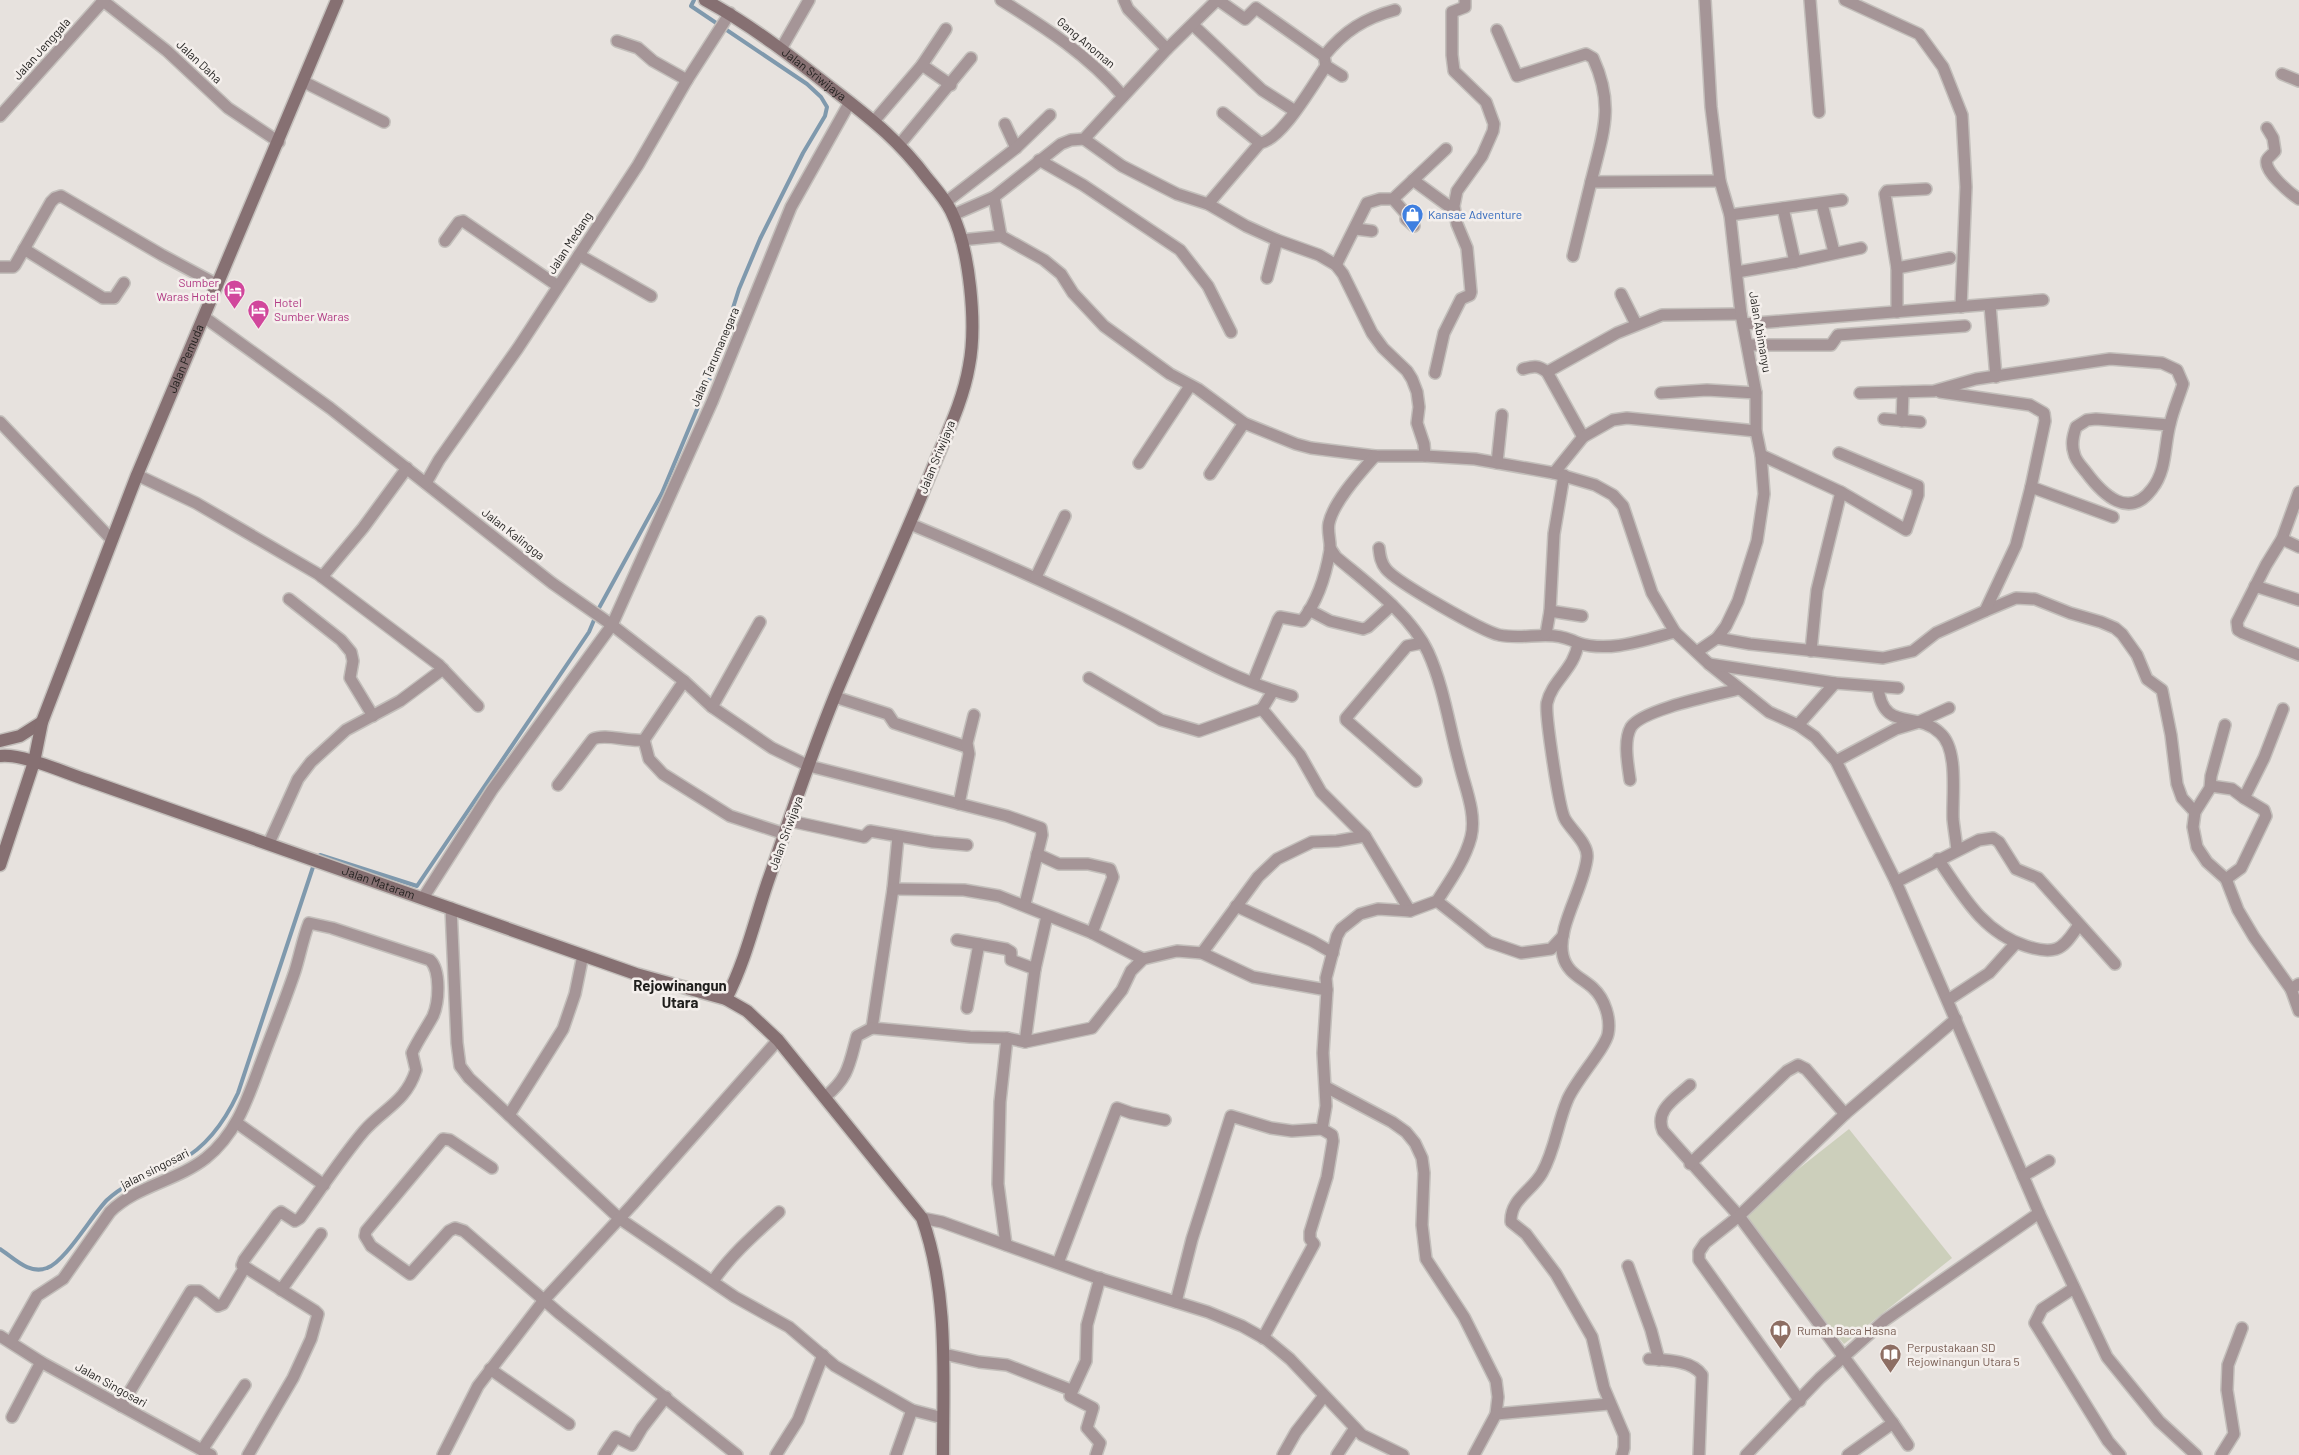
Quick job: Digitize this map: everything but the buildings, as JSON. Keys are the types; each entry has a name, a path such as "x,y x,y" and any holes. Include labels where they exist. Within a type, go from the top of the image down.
{"main road":[{"name":"Jalan Pemuda","path":"0,865 34,762 42,722 137,475 338,0"},
{"name":"Jalan Sriwijaya","path":"706,0 730,13 781,49 874,120 900,144 946,202 965,239 972,324 970,363 962,395 910,524 835,697 785,834 741,970 726,999"},
{"path":"0,741 20,736 42,722"},
{"name":"Jalan Mataram","path":"0,748 6,756 34,762 269,843 636,974 726,999 747,1011 778,1040 922,1218 930,1242 938,1284 944,1354 944,1455"}],"street":[{"name":"Jalan Jenggala","path":"0,116 103,0"},
{"name":"Jalan Daha","path":"103,0 167,51 228,108 279,142"},
{"path":"781,49 809,0"},
{"name":"Gang Anoman","path":"1001,0 1056,34 1111,82 1123,96"},
{"path":"1124,0 1128,9 1167,49"},
{"path":"1084,139 1167,49 1194,25 1217,0 1243,19 1259,4 1342,76"},
{"path":"1435,373 1447,325 1460,298 1470,296 1471,292 1467,248 1457,224 1454,210 1457,191 1482,156 1493,131 1494,124 1486,102 1453,68 1452,12 1465,7 1465,0"},
{"name":"Jalan Abimanyu","path":"1698,651 1718,638 1738,601 1757,540 1764,494 1761,455 1756,431 1756,393 1743,319 1730,215 1720,181 1711,107 1705,0"},
{"path":"1810,0 1819,112"},
{"path":"1845,0 1919,34 1943,67 1962,115 1966,187 1962,307"},
{"path":"1208,204 1260,143 1272,138 1294,111 1325,61 1348,30 1376,15 1396,10"},
{"name":"Jalan Medang","path":"426,483 439,460 518,348 638,166 687,80 730,13"},
{"path":"1194,25 1262,90 1294,111"},
{"path":"874,120 922,65 946,29"},
{"path":"1498,30 1517,76 1586,54 1593,58 1599,72 1607,115 1592,182 1572,256"},
{"path":"617,41 638,48 653,61 687,80"},
{"path":"900,144 951,85 971,58"},
{"path":"922,65 951,85"},
{"path":"2282,74 2299,81"},
{"path":"304,82 384,122"},
{"name":"Jalan Tarumanegara","path":"423,898 492,790 612,625 712,402 792,207 850,102"},
{"path":"1223,113 1260,143"},
{"path":"946,202 1016,148 1050,115"},
{"path":"1005,124 1016,148"},
{"path":"2267,128 2275,144 2275,151 2267,160 2266,165 2271,173 2299,199"},
{"path":"953,215 994,197 1038,160 1071,140 1084,139 1122,166 1177,194 1208,204 1246,226 1277,240 1319,255 1336,265 1343,274 1372,333 1383,348 1407,371 1412,380 1417,392 1419,407 1417,424 1424,444 1424,456"},
{"path":"1336,265 1367,203 1380,199 1392,199 1446,149"},
{"path":"1038,160 1083,185 1180,250 1208,286 1231,332"},
{"path":"1413,180 1454,210"},
{"path":"1592,182 1720,181"},
{"path":"1897,312 1897,268 1885,194 1887,191 1926,189"},
{"path":"0,267 13,267 51,202 61,196 162,255 218,285"},
{"path":"994,197 1001,236"},
{"path":"1392,199 1407,216 1406,219 1414,226"},
{"path":"1730,215 1842,200"},
{"path":"1822,204 1834,252"},
{"path":"1783,208 1795,262"},
{"path":"445,241 459,222 463,221 558,286"},
{"path":"1356,228 1372,230"},
{"path":"965,239 986,239 1001,236 1044,260 1061,274 1073,294 1104,326 1244,423 1311,448 1375,456 1475,459 1559,474 1595,485 1613,495 1623,506 1652,593 1675,632 1698,651 1709,664 1769,712 1798,726 1820,742 1836,761 1896,882 2022,1176 2107,1357 2158,1422 2196,1455"},
{"path":"1266,278 1277,240"},
{"path":"1737,272 1861,248"},
{"path":"24,249 103,298 114,298 124,283"},
{"path":"579,255 651,296"},
{"path":"1897,268 1950,258"},
{"path":"1621,294 1636,324"},
{"path":"1547,372 1636,324 1662,315 1743,319 1897,312 1990,306 2042,300"},
{"path":"1990,306 1996,377"},
{"name":"Jalan Kalingga","path":"204,317 330,408 552,583 612,625 684,681 712,707 772,748 809,766 1007,816 1041,828 1042,835 1037,854"},
{"path":"1748,345 1831,345 1838,335 1965,326"},
{"path":"1934,391 1976,379 2110,359 2162,363 2176,370 2183,384 2169,425 2162,473 2148,494 2132,505 2118,502 2098,487 2074,455 2072,439 2076,427 2087,420 2096,419 2169,425"},
{"path":"1523,369 1534,366 1541,367 1547,372 1583,437"},
{"path":"1139,463 1190,386"},
{"path":"1661,393 1707,390 1756,393"},
{"path":"1860,394 1934,391 2030,405 2044,413 2031,486 2016,545 1985,611"},
{"path":"1902,421 1903,392"},
{"path":"1493,462 1502,415"},
{"path":"1546,634 1550,610 1559,474 1583,437 1613,420 1627,418 1756,431"},
{"path":"1884,419 1920,422"},
{"path":"0,422 112,540"},
{"path":"1210,474 1244,423"},
{"path":"1761,455 1841,492 1906,530 1918,495 1918,486 1839,453"},
{"path":"1253,682 1280,617 1302,621 1309,610 1324,574 1330,548 1329,523 1336,506 1375,456"},
{"path":"322,577 363,528 407,468"},
{"path":"137,475 196,503 322,577 360,604 443,670 478,706"},
{"path":"2031,486 2114,517"},
{"path":"1811,651 1817,590 1841,492"},
{"path":"2299,492 2282,539 2237,622 2238,630 2299,655"},
{"path":"1036,578 1065,516"},
{"path":"910,524 1036,578 1117,616 1213,666 1273,691 1292,696"},
{"path":"2282,539 2299,547"},
{"path":"1322,1129 1326,1087 1323,1052 1326,978 1337,936 1341,929 1360,914 1378,909 1410,911 1437,901 1462,858 1471,835 1471,806 1453,740 1449,716 1428,651 1401,612 1336,557 1330,548"},
{"path":"1379,548 1381,562 1388,572 1445,608 1498,635 1526,636 1546,634 1563,636 1578,643 1600,648 1614,647 1675,632"},
{"path":"2255,586 2299,600"},
{"path":"1718,638 1750,644 1883,658 1913,651 1936,633 2016,598 2035,599 2108,625 2122,634 2137,655 2147,679 2162,690 2177,784 2182,798 2195,812"},
{"path":"289,599 341,640 351,652 350,678 372,716"},
{"path":"1309,610 1330,621 1363,628 1368,627 1392,605"},
{"path":"1550,610 1582,616"},
{"path":"712,707 760,622"},
{"path":"1416,781 1346,718 1407,646 1422,643"},
{"path":"1578,643 1576,655 1555,686 1547,704 1558,789 1564,818 1583,844 1588,855 1580,888 1563,936 1563,956 1572,973 1595,990 1609,1020 1608,1036 1567,1101 1554,1148 1543,1172 1533,1187 1519,1197 1511,1212 1511,1222 1526,1234 1556,1274 1592,1337 1609,1404 1624,1435 1622,1455"},
{"path":"1709,664 1835,683 1898,688"},
{"path":"269,843 298,779 311,762 346,730 400,701 443,670"},
{"path":"1089,678 1161,720 1199,731 1262,709 1273,691"},
{"path":"644,740 684,681"},
{"path":"1798,726 1835,683"},
{"path":"1878,687 1883,708 1889,714 1941,733 1948,746 1954,789 1953,817 1957,850"},
{"path":"1630,780 1627,762 1627,743 1630,729 1638,719 1653,712 1739,689"},
{"path":"835,697 888,714 894,723 967,746"},
{"path":"1836,761 1896,729 1916,723 1949,708"},
{"path":"1262,709 1300,755 1321,792 1364,836 1410,911"},
{"path":"2244,798 2264,758 2283,710"},
{"path":"959,804 969,754 967,746 974,715"},
{"path":"2225,724 2211,776 2211,786 2195,812 2193,827 2197,847 2207,862 2226,879 2238,910 2254,937 2295,986 2299,1011"},
{"path":"558,785 593,739 601,735 630,741 644,740"},
{"path":"644,740 650,759 663,774 730,816 785,834"},
{"path":"2211,786 2232,789 2264,810 2266,816 2241,868 2226,879"},
{"path":"790,821 864,837 870,831 898,837 967,845"},
{"path":"1202,953 1258,877 1277,859 1312,842 1337,841 1364,836"},
{"path":"872,1028 893,888 898,837"},
{"path":"1896,882 1938,859 1979,840 1993,838 1998,842 2016,869 2038,878 2115,964"},
{"path":"1025,904 1037,854 1060,864 1071,865 1080,863 1110,869 1114,877 1092,933"},
{"path":"1938,859 1971,908 1984,922 2001,935 2016,943 2038,950 2056,949 2066,943 2079,925"},
{"path":"893,888 964,890 999,896 1025,904 1047,916 1092,933 1143,959"},
{"path":"1437,901 1489,942 1521,953 1551,949 1563,936"},
{"path":"1236,906 1312,941 1333,953"},
{"path":"451,908 455,962 455,1017 460,1066 470,1078 620,1219 735,1297 789,1327 835,1366 912,1410 943,1418"},
{"path":"1025,1042 1034,969 1047,916"},
{"name":"jalan singosari","path":"11,1342 37,1296 63,1279 110,1212 119,1203 181,1174 206,1158 237,1123 311,922 430,960 435,965 437,972 436,1008 412,1053 416,1070 414,1077 393,1106 365,1130 324,1185"},
{"path":"957,940 1010,951 1011,960 1034,969"},
{"path":"1948,1000 1989,973 2016,943"},
{"path":"967,1008 979,944"},
{"path":"826,1097 839,1085 848,1071 857,1036 872,1028 970,1037 1007,1038 1025,1042 1092,1028 1122,990 1131,971 1143,959 1177,950 1202,953 1253,977 1327,990"},
{"path":"508,1115 563,1030 575,994 583,955"},
{"path":"1800,1401 1699,1260 1699,1252 1705,1244 1739,1216 1845,1114 1956,1019"},
{"path":"1006,1245 998,1184 1000,1102 1007,1038"},
{"path":"443,1455 478,1386 544,1300 620,1219 778,1040"},
{"path":"1690,1164 1787,1071 1798,1065 1806,1070 1845,1114"},
{"path":"1690,1084 1661,1112 1659,1122 1663,1131 1690,1164 1739,1216 1894,1423 1908,1445"},
{"path":"1326,1087 1392,1122 1406,1132 1416,1143 1422,1158 1424,1173 1422,1225 1426,1259 1464,1317 1496,1381 1498,1397 1496,1414 1474,1455"},
{"path":"1058,1263 1117,1108 1165,1120"},
{"path":"1176,1302 1192,1239 1231,1116 1285,1130 1322,1129 1332,1135 1333,1140 1327,1177 1310,1232 1310,1239 1314,1244 1263,1338"},
{"path":"237,1123 324,1185 296,1221 279,1213 242,1265 315,1310 318,1319 292,1378 248,1455"},
{"path":"492,1168 450,1140 443,1139 366,1231 365,1236 371,1246 410,1274 445,1235 455,1228 464,1231 581,1332 666,1397 736,1455"},
{"path":"2022,1176 2049,1161"},
{"path":"713,1281 747,1241 779,1212"},
{"path":"1746,1455 1800,1401 1820,1378 1885,1320 2039,1213"},
{"path":"922,1218 942,1222 1100,1278 1208,1312 1263,1338 1290,1359 1362,1435 1403,1455"},
{"path":"281,1290 321,1234"},
{"path":"1628,1266 1651,1330 1654,1360 1693,1367 1702,1375 1699,1455"},
{"path":"121,1406 191,1291 199,1291 220,1306 245,1267"},
{"path":"1096,1455 1100,1443 1087,1428 1093,1408 1070,1396 1071,1390 1086,1361 1087,1324 1100,1278"},
{"path":"2074,1288 2042,1309 2035,1323 2108,1441 2120,1455"},
{"path":"2222,1455 2234,1434 2227,1390 2228,1365 2242,1328"},
{"name":"Jalan Singosari","path":"0,1336 41,1362 206,1453"},
{"path":"944,1354 979,1362 1007,1365 1071,1390"},
{"path":"776,1455 798,1420 823,1355"},
{"path":"12,1417 41,1362"},
{"path":"490,1369 570,1424"},
{"path":"206,1453 245,1385"},
{"path":"1283,1455 1296,1432 1324,1396"},
{"path":"604,1455 616,1438 632,1445 642,1428 666,1397"},
{"path":"1496,1414 1609,1404"},
{"path":"896,1455 912,1410"},
{"path":"1848,1455 1894,1423"},
{"path":"1337,1455 1355,1428"}],"green space":[{"path":"1849,1129 1952,1258 1844,1344 1740,1215"}],"waterway":[{"path":"0,1249 28,1267 40,1270 47,1268 62,1257 101,1207 115,1193 133,1182 190,1155 215,1132 238,1093 316,858 320,855 417,886 589,632 599,608 662,493 713,371 739,289 760,239 803,153 825,116 827,107 821,97 807,84 691,6 694,0"}],"place":[{"name":"Kansae Adventure","path":"1412,234"},
{"name":"Sumber Waras Hotel","path":"235,309"},
{"name":"Hotel Sumber Waras","path":"258,329"},
{"name":"Rumah Baca Hasna","path":"1781,1350"},
{"name":"Perpustakaan SD Rejowinangun Utara 5","path":"1891,1374"}],"district":[{"name":"Rejowinangun Utara","path":"680,994"}]}
